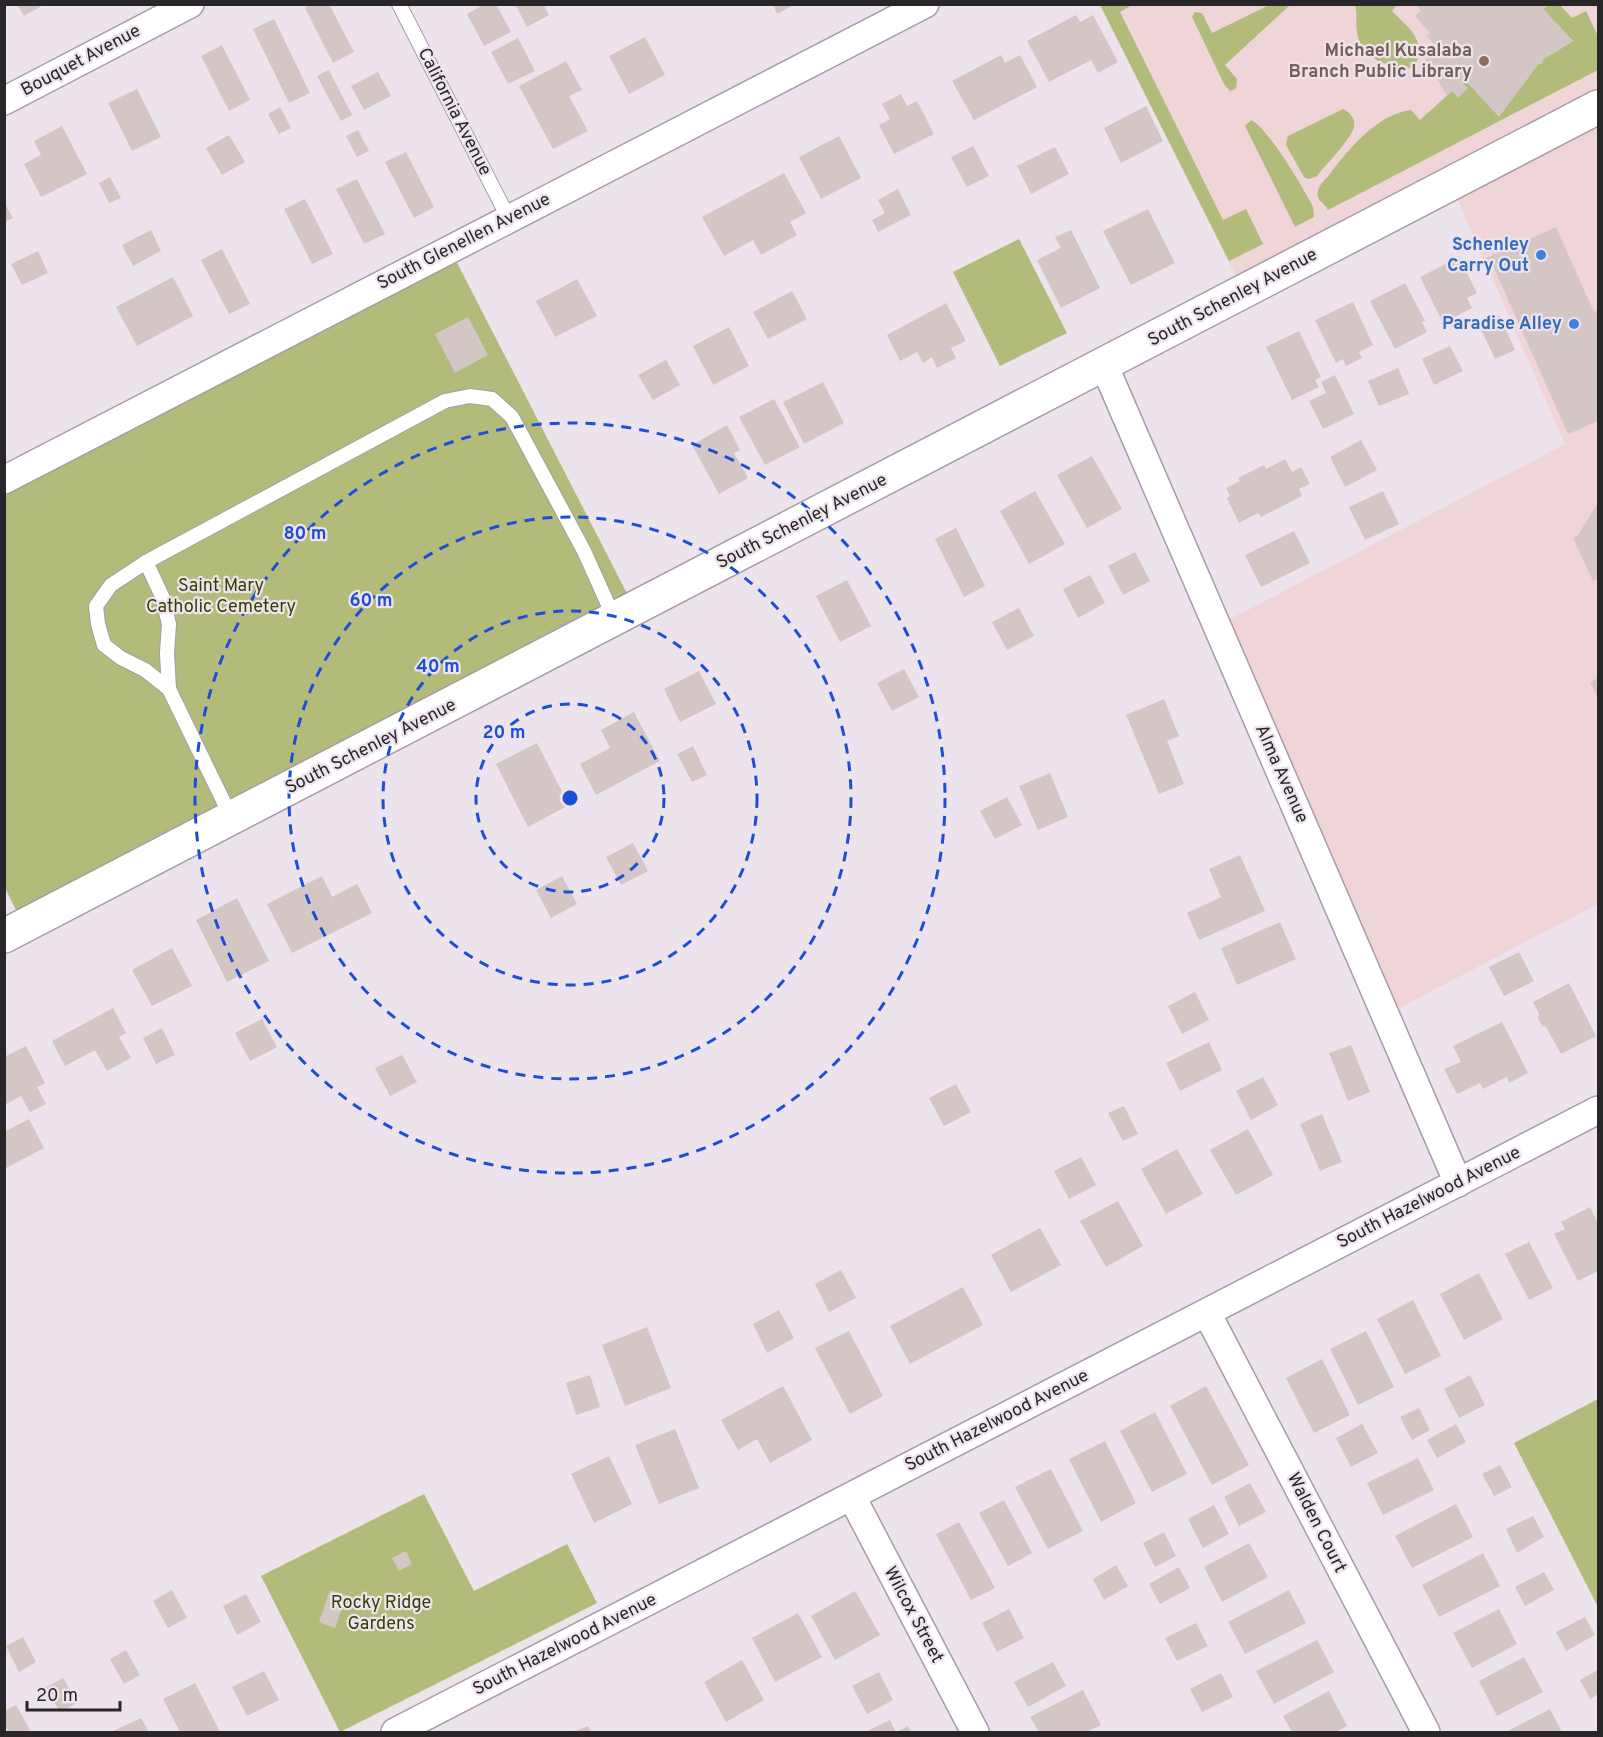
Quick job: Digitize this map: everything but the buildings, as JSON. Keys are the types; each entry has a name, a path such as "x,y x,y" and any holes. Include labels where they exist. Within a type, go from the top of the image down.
{"street":[{"name":"Bouquet Avenue","path":"4,101 190,4"},
{"name":"South Glenellen Avenue","path":"4,480 925,4"},
{"name":"South Schenley Avenue","path":"4,936 1599,107"},
{"name":"Alma Avenue","path":"1104,365 1458,1183"},
{"name":"South Hazelwood Avenue","path":"395,1732 1599,1110"},
{"name":"Walden Court","path":"1207,1313 1426,1732"},
{"name":"Wilcox Street","path":"852,1497 975,1732"}],"lane":[{"name":"California Avenue","path":"399,4 509,219"},
{"path":"169,688 104,645 96,606 111,585 146,562 445,401 470,396 492,399 512,417 584,551 615,620"},
{"path":"146,562 162,596 169,624 167,653 169,688 232,819"}],"shaded area":[{"path":"1100,5 1598,5 1598,904 1386,1015 1217,626 1565,444 1451,185 1244,292"}],"green space":[{"path":"1100,5 1132,5 1120,12 1223,220 1246,209 1263,244 1229,261"},
{"path":"1269,5 1290,5 1225,65 1237,79 1236,89 1230,91 1224,84 1192,17 1195,12 1202,13 1212,33"},
{"path":"1355,5 1396,6 1392,11 1411,30 1417,42 1418,58 1415,68 1387,64 1364,50 1357,32"},
{"path":"1548,5 1560,5 1572,18 1586,11 1598,36 1598,70 1328,210 1317,194 1321,185 1354,145 1387,118 1411,110 1420,120 1452,91 1467,88 1461,82 1464,79 1499,116 1539,63 1573,41 1543,9"},
{"path":"1343,109 1353,119 1352,132 1316,177 1308,179 1304,177 1286,145 1288,136"},
{"path":"1251,120 1276,146 1313,207 1314,217 1295,227 1245,126"},
{"path":"1019,239 1067,333 1000,366 953,272"},
{"name":"Saint Mary Catholic Cemetery","path":"450,249 635,609 24,926 5,888 5,480"},
{"path":"1598,1399 1598,1607 1514,1443"},
{"name":"Rocky Ridge Gardens","path":"424,1494 474,1591 567,1544 597,1603 340,1732 261,1576"}],"place":[{"name":"Michael Kusalaba Branch Public Library","path":"1484,61"},
{"name":"Schenley Carry Out","path":"1541,255"},
{"name":"Paradise Alley","path":"1574,324"}]}
